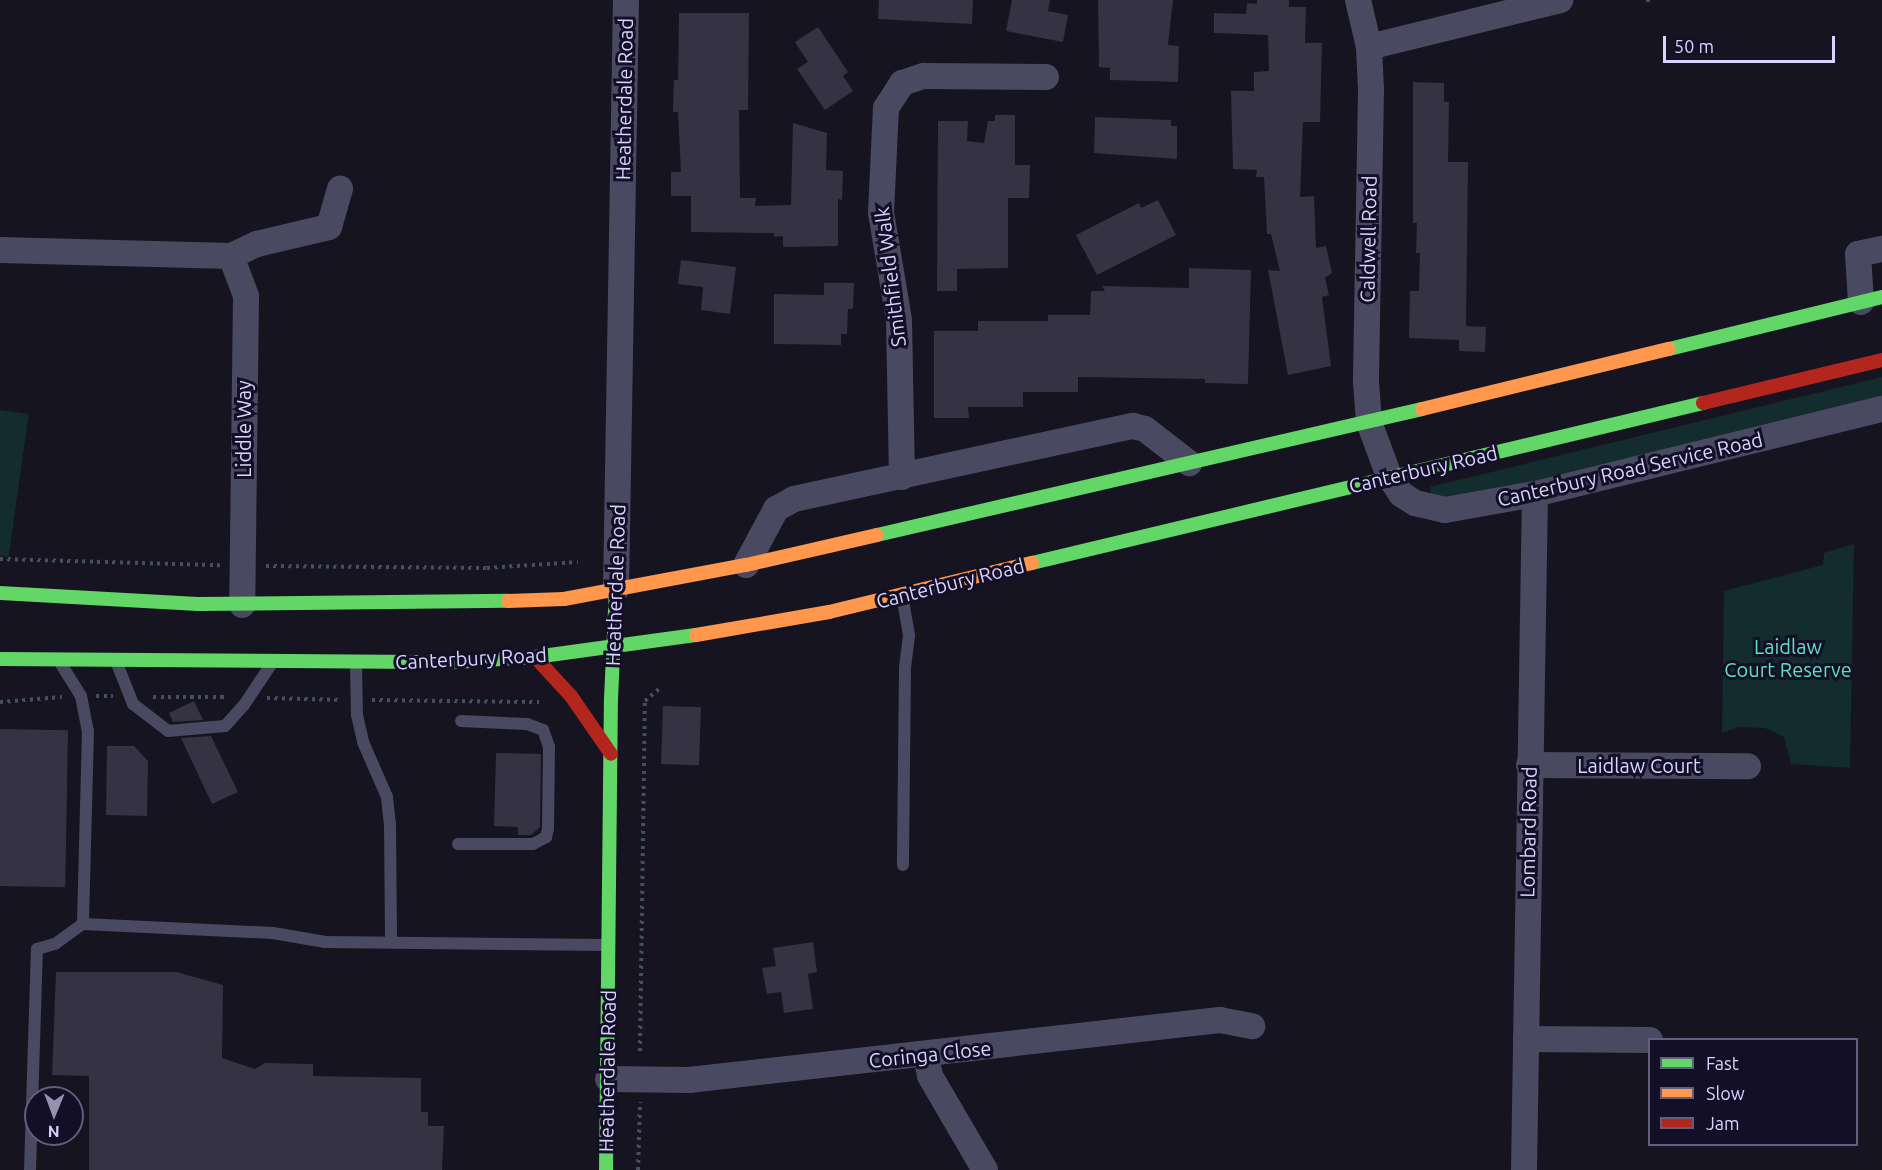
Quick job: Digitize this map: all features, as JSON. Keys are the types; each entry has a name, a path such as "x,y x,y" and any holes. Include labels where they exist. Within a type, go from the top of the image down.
{"main road":[{"path":"0,593 141,603 242,605 472,603 564,599 746,565 1369,422 1872,299"},
{"name":"Canterbury Road","path":"0,659 356,664 535,657 613,647 829,612 1389,476 1882,360"},
{"name":"Heatherdale Road","path":"606,1170 611,754 616,589"},
{"path":"535,657 571,696 611,754"}],"street":[{"name":"Heatherdale Road","path":"616,589 626,0"},
{"name":"Caldwell Road","path":"1358,0 1369,47 1369,422 1389,476"},
{"path":"1369,47 1560,0"},
{"name":"Smithfield Walk","path":"903,477 899,320 881,213 886,108 902,83 924,76 1046,77"},
{"path":"0,250 231,256 257,244 329,227 340,189"},
{"path":"1872,299 1858,255 1882,249"},
{"name":"Liddle Way","path":"231,256 246,296 242,605"},
{"name":"Canterbury Road Service Road","path":"1389,476 1401,494 1415,503 1445,510 1534,494 1882,409"},
{"path":"746,565 776,509 794,499 1133,426 1145,429 1189,463"},
{"name":"Lombard Road","path":"1524,1170 1534,494"},
{"name":"Laidlaw Court","path":"1529,765 1748,766"},
{"name":"Coringa Close","path":"608,1079 689,1080 1220,1020 1252,1026"},
{"path":"1526,1039 1648,1040"},
{"path":"926,1054 930,1076 986,1170"}],"lane":[{"path":"902,594 909,635 905,668 903,865"},
{"path":"58,660 81,696 88,731 83,924"},
{"path":"116,661 133,704 168,731 225,726 248,698 272,662"},
{"path":"356,664 357,700 363,742 387,797 390,824 391,941"},
{"path":"458,844 533,844 546,837 548,829 549,747 543,730 527,724 461,721"},
{"path":"30,1170 37,949 55,944 83,924 273,933 325,942 608,945"}],"path":[{"path":"0,559 220,565"},
{"path":"266,566 487,568 579,562"},
{"path":"640,1051 645,701 660,689"},
{"path":"0,702 81,696 551,702"},
{"path":"638,1170 639,1102"}],"green space":[{"path":"1882,377 1882,399 1459,499 1431,496 1430,487"},
{"path":"0,410 29,414 9,557 0,555"},
{"name":"Laidlaw Court Reserve","path":"1854,544 1850,768 1791,764 1784,737 1765,728 1739,727 1722,733 1724,591 1823,565 1824,553"}],"building":[{"path":"879,0 973,0 972,24 878,19"},
{"path":"1012,0 1050,0 1048,11 1068,15 1063,42 1006,31"},
{"path":"1098,0 1173,0 1168,45 1179,46 1178,82 1110,80 1110,68 1099,67"},
{"path":"1257,0 1289,0 1289,7 1306,7 1305,43 1322,43 1320,122 1303,122 1300,197 1314,196 1316,248 1326,246 1332,273 1325,278 1329,295 1322,297 1331,366 1288,375 1268,270 1280,271 1271,234 1267,234 1264,177 1256,177 1257,170 1233,169 1231,91 1254,91 1254,72 1269,71 1268,35 1214,33 1214,13 1246,14 1247,3 1257,4"},
{"path":"679,13 749,13 748,110 739,110 740,198 756,198 755,206 791,205 793,123 827,133 826,170 843,171 842,200 838,199 838,246 783,247 783,236 774,237 774,233 691,232 691,196 671,196 671,172 681,172 678,112 673,112 674,80 678,80"},
{"path":"818,27 848,72 843,76 853,91 825,110 797,69 808,62 795,42"},
{"path":"1413,82 1444,83 1444,102 1449,102 1448,162 1468,162 1466,326 1486,327 1485,352 1459,351 1459,340 1409,338 1410,291 1419,291 1420,253 1416,253 1417,223 1413,223"},
{"path":"995,115 1015,115 1015,165 1030,165 1029,198 1008,198 1008,268 957,269 957,291 937,291 938,121 968,121 967,141 984,143 988,121 995,121"},
{"path":"1095,117 1171,120 1171,126 1177,126 1177,159 1094,153"},
{"path":"1158,200 1176,235 1097,275 1076,235 1139,203 1141,208"},
{"path":"681,260 736,267 730,314 701,310 703,287 678,284"},
{"path":"1189,268 1251,270 1248,384 1205,383 1205,379 1078,377 1078,392 1023,392 1023,407 968,407 969,418 934,418 934,331 978,331 978,321 1048,321 1048,315 1090,315 1091,291 1105,291 1102,286 1189,288"},
{"path":"824,283 854,283 853,309 848,309 847,334 841,334 841,345 774,344 774,294 824,295"},
{"path":"194,701 203,720 173,722 169,713"},
{"path":"663,706 701,707 699,765 661,764"},
{"path":"0,729 68,730 65,887 0,886"},
{"path":"211,736 238,792 212,804 181,738"},
{"path":"107,746 134,746 148,761 147,816 106,815"},
{"path":"496,753 541,754 540,827 531,835 518,835 518,827 494,826"},
{"path":"813,942 817,972 808,974 813,1009 784,1013 781,992 767,994 762,968 776,966 773,948"},
{"path":"56,972 176,972 223,985 222,1058 255,1069 265,1063 313,1064 313,1076 421,1078 421,1112 428,1112 428,1126 444,1126 442,1170 89,1170 89,1076 52,1075"}],"traffic: fast":[{"path":"1669,349 1882,297"},
{"path":"1032,563 1703,403"},
{"path":"877,535 1422,409"},
{"path":"606,1170 611,699 616,589"},
{"path":"0,593 198,604 508,601"},
{"path":"0,659 454,662 535,657 696,635"}],"traffic: slow":[{"path":"1422,409 1669,349"},
{"path":"508,601 564,599 746,565 877,535"},
{"path":"696,635 829,612 1032,563"}],"traffic: jam":[{"path":"1703,403 1882,360"},
{"path":"535,657 571,696 611,754"}]}
